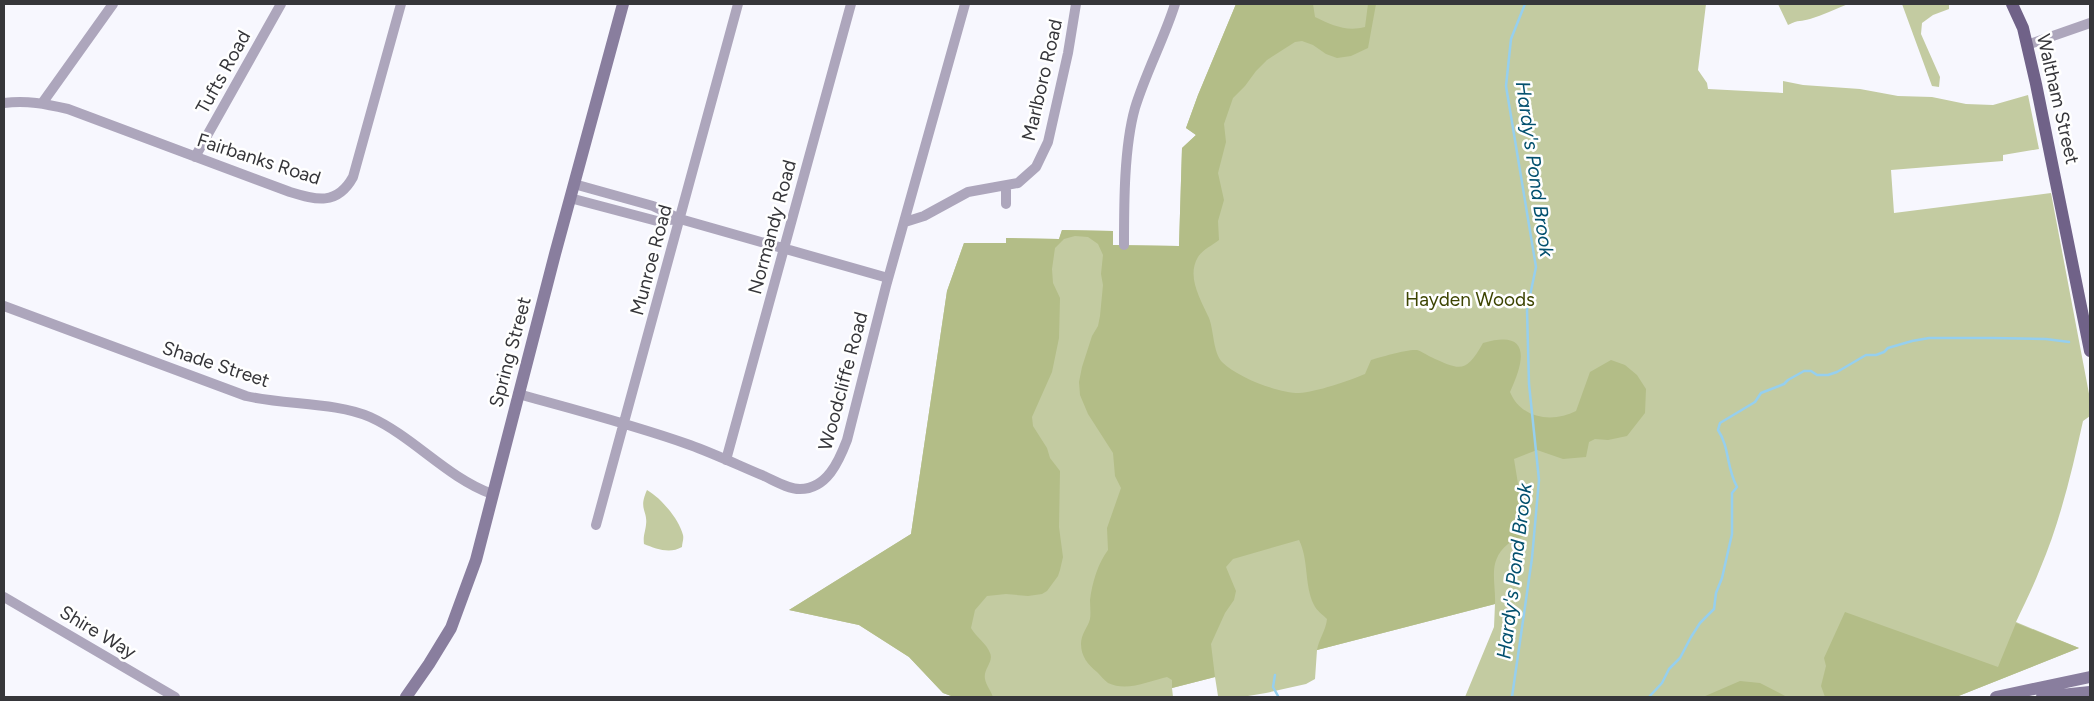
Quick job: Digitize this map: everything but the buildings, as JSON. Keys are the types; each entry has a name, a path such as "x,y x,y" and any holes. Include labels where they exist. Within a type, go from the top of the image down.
{"main road":[{"name":"Spring Street","path":"406,697 443,642 460,606 476,560 518,394 623,4"},
{"name":"Waltham Street","path":"2012,4 2023,28 2027,45 2060,196 2090,351"},
{"path":"1996,697 2090,677"},
{"path":"2042,697 2090,692"}],"street":[{"path":"43,102 113,4"},
{"name":"Tufts Road","path":"195,157 281,4"},
{"name":"Fairbanks Road","path":"4,103 43,102 310,198 328,198 343,190 353,177 401,4"},
{"name":"Munroe Road","path":"596,525 738,4"},
{"name":"Normandy Road","path":"726,460 851,4"},
{"name":"Woodcliffe Road","path":"518,394 624,422 692,446 800,489 814,486 825,479 839,462 847,440 888,278 965,4"},
{"name":"Marlboro Road","path":"905,222 924,216 968,192 1006,186 1024,180 1036,167 1048,142 1068,53 1076,4"},
{"path":"1124,245 1124,204 1134,111 1144,79 1176,4"},
{"path":"2027,45 2090,23"},
{"path":"574,184 653,206 680,219 888,278"},
{"path":"1006,186 1006,204"},
{"path":"570,198 658,221 680,219"},
{"name":"Shade Street","path":"4,306 246,396 341,409 368,416 399,433 459,478 477,489 492,494"},
{"name":"Shire Way","path":"4,597 174,697"}],"green space":[{"name":"Hayden Woods","path":"1236,4 1706,4 1698,70 1707,83 1708,89 1783,93 1783,81 1803,85 1860,89 1898,96 1932,97 1966,104 1993,105 2028,95 2039,149 2003,155 2003,161 1891,170 1894,213 2051,193 2090,399 2090,416 2083,421 2054,533 2016,622 2079,648 1956,697 1465,697 1494,627 1495,604 1317,650 1315,679 1306,684 1266,693 1242,697 1220,697 1218,696 1215,677 1172,688 1173,697 954,697 943,693 909,657 859,625 789,610 911,534 947,291 964,243 1006,243 1006,238 1059,239 1062,230 1113,231 1113,245 1179,246 1182,148 1196,135 1186,128"},
{"path":"1236,4 1313,4 1315,17 1333,25 1352,29 1365,27 1368,4 1376,4 1368,48 1351,56 1337,58 1326,54 1313,45 1302,41 1295,42 1267,60 1233,98 1224,124 1226,142 1218,173 1224,200 1218,221 1219,240 1200,254 1194,272 1196,288 1211,323 1215,347 1222,362 1237,373 1258,383 1280,390 1299,393 1332,386 1365,374 1371,360 1394,354 1417,350 1456,367 1467,364 1472,360 1483,343 1510,340 1517,344 1521,359 1510,392 1515,401 1530,413 1538,416 1558,417 1576,411 1590,372 1611,360 1625,365 1637,375 1646,389 1645,413 1627,436 1608,440 1595,439 1589,442 1586,457 1563,459 1537,450 1514,459 1519,490 1527,517 1526,535 1508,544 1497,557 1494,572 1495,604 1317,650 1327,619 1316,609 1311,597 1304,556 1299,540 1233,559 1226,567 1236,591 1234,600 1225,613 1211,644 1215,677 1172,688 1172,680 1167,677 1130,686 1108,683 1086,660 1081,644 1090,619 1092,587 1098,567 1108,550 1107,528 1121,488 1115,476 1113,453 1088,414 1080,395 1079,382 1082,367 1100,316 1103,255 1098,244 1088,237 1075,236 1064,239 1055,248 1052,269 1053,283 1060,298 1059,338 1052,372 1032,417 1033,426 1047,448 1050,458 1060,471 1059,527 1063,557 1058,576 1047,591 1042,594 1028,596 1006,594 987,596 975,610 971,628 991,656 985,679 993,697 954,697 943,693 909,657 859,625 789,610 911,534 947,291 964,243 1006,243 1006,238 1059,239 1062,230 1113,231 1113,245 1179,246 1182,148 1196,135 1186,128"},
{"path":"1778,4 1848,4 1807,20 1788,25"},
{"path":"1902,4 1949,4 1949,9 1933,15 1922,23 1921,34 1940,77 1939,87 1932,86"},
{"path":"647,490 663,504 678,522 683,535 682,547 668,550 644,544 646,520 643,502"},
{"path":"1845,612 1998,667 2016,623 2079,648 1956,697 1825,697 1821,686 1826,666 1824,658"},
{"path":"1740,681 1760,683 1787,697 1703,697"}],"waterway":[{"name":"Hardy's Pond Brook","path":"1512,697 1532,558 1539,480 1529,384 1527,310 1536,267 1506,86 1511,39 1525,4"},
{"path":"1649,697 1662,683 1669,669 1680,658 1700,623 1714,609 1716,593 1722,578 1732,534 1732,493 1737,487 1722,437 1718,430 1720,423 1755,402 1761,393 1784,384 1804,371 1811,371 1817,375 1828,375 1837,372 1866,355 1876,355 1888,348 1912,341 1929,338 1992,338 2046,339 2069,342"},
{"path":"1275,675 1273,687 1278,696"}]}
